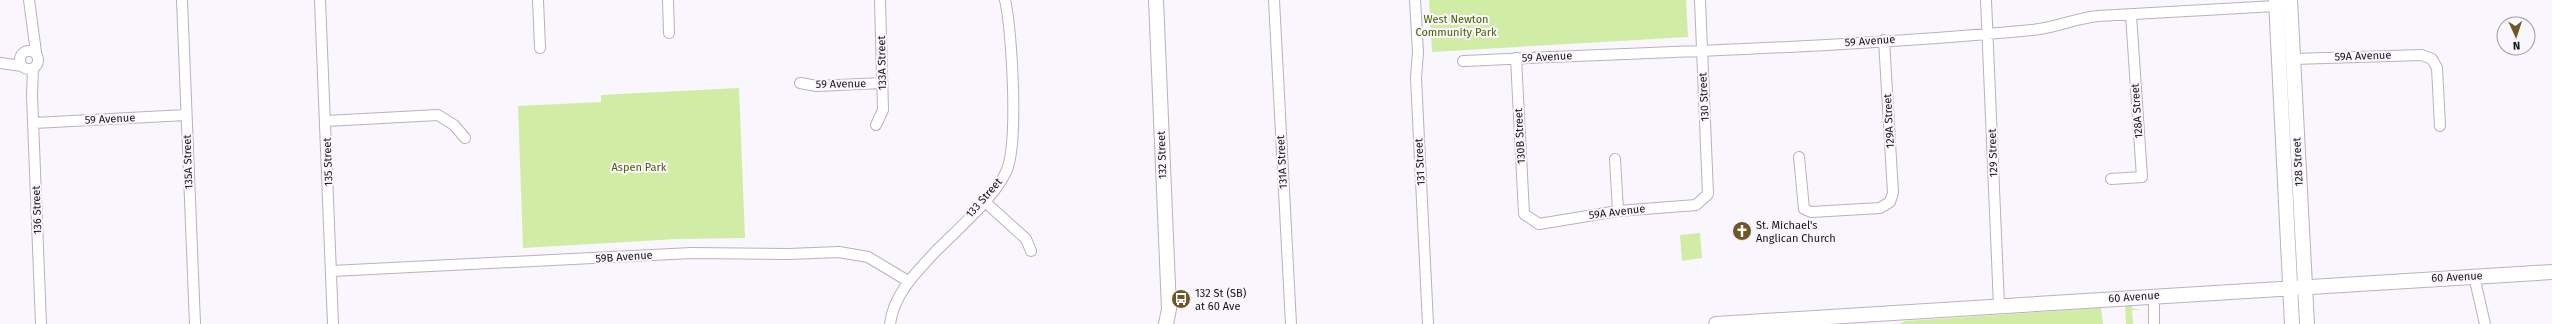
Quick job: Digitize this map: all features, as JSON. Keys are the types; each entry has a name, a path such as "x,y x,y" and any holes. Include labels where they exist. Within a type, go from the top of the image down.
{"main road":[{"name":"132 Street","path":"1156,0 1169,309 1166,324"},
{"name":"128 Street","path":"2290,0 2307,324"},
{"name":"128 Street","path":"2276,3 2292,324"},
{"name":"60 Avenue","path":"1716,324 1818,321 2000,306 2305,286 2552,272"},
{"name":"132 Street","path":"1169,309 1175,324"}],"street":[{"path":"0,63 27,67 39,61 30,16 29,0"},
{"name":"135A Street","path":"182,0 195,324"},
{"path":"320,0 326,0"},
{"name":"135 Street","path":"320,0 333,324"},
{"path":"538,0 540,48"},
{"path":"668,0 668,34"},
{"name":"133A Street","path":"876,124 883,110 880,0"},
{"name":"133 Street","path":"890,324 894,305 908,281 984,200 1006,173 1013,146 1010,29 1005,0"},
{"name":"131A Street","path":"1274,0 1291,324"},
{"name":"131 Street","path":"1415,0 1418,52 1416,78 1428,324"},
{"name":"130 Street","path":"1700,0 1708,194"},
{"name":"129 Street","path":"1986,0 2000,306"},
{"name":"59 Avenue","path":"1463,61 1631,52 1702,52 2035,30 2081,18 2276,3"},
{"name":"128A Street","path":"2112,179 2142,177 2131,15"},
{"path":"27,67 20,60 23,53 30,16"},
{"name":"129A Street","path":"1799,157 1804,209 1811,212 1880,208 1890,202 1893,193 1884,40"},
{"path":"0,59 23,53 36,52"},
{"name":"59A Avenue","path":"2293,59 2422,55 2432,59 2437,68 2440,126"},
{"name":"130B Street","path":"1516,58 1524,214"},
{"name":"136 Street","path":"27,67 32,95 34,123 41,324"},
{"name":"59 Avenue","path":"800,84 816,86 882,83"},
{"name":"59 Avenue","path":"34,123 186,115"},
{"path":"326,121 438,115 454,125 465,138"},
{"path":"1615,159 1618,211"},
{"name":"59A Avenue","path":"1524,214 1539,224 1618,211 1696,205 1708,194"},
{"path":"984,200 1026,239 1031,251"},
{"name":"59B Avenue","path":"332,271 685,253 788,254 838,252 868,257 908,281"},
{"path":"2474,276 2485,324"},
{"path":"2154,306 2154,324"}],"green space":[{"name":"West Newton Community Park","path":"1429,0 1686,0 1688,37 1432,52"},
{"name":"Aspen Park","path":"739,88 745,238 676,239 523,248 518,106 601,102 601,95"},
{"path":"1700,233 1702,258 1682,261 1680,235"},
{"path":"2125,306 2132,306 2132,308 2140,310 2132,310 2133,324 2126,324"},
{"path":"2101,308 2103,324 1899,324 1905,321"}],"place":[{"name":"St. Michael's Anglican Church","path":"1742,231"},
{"name":"132 St (SB) at 60 Ave","path":"1181,299"}]}
